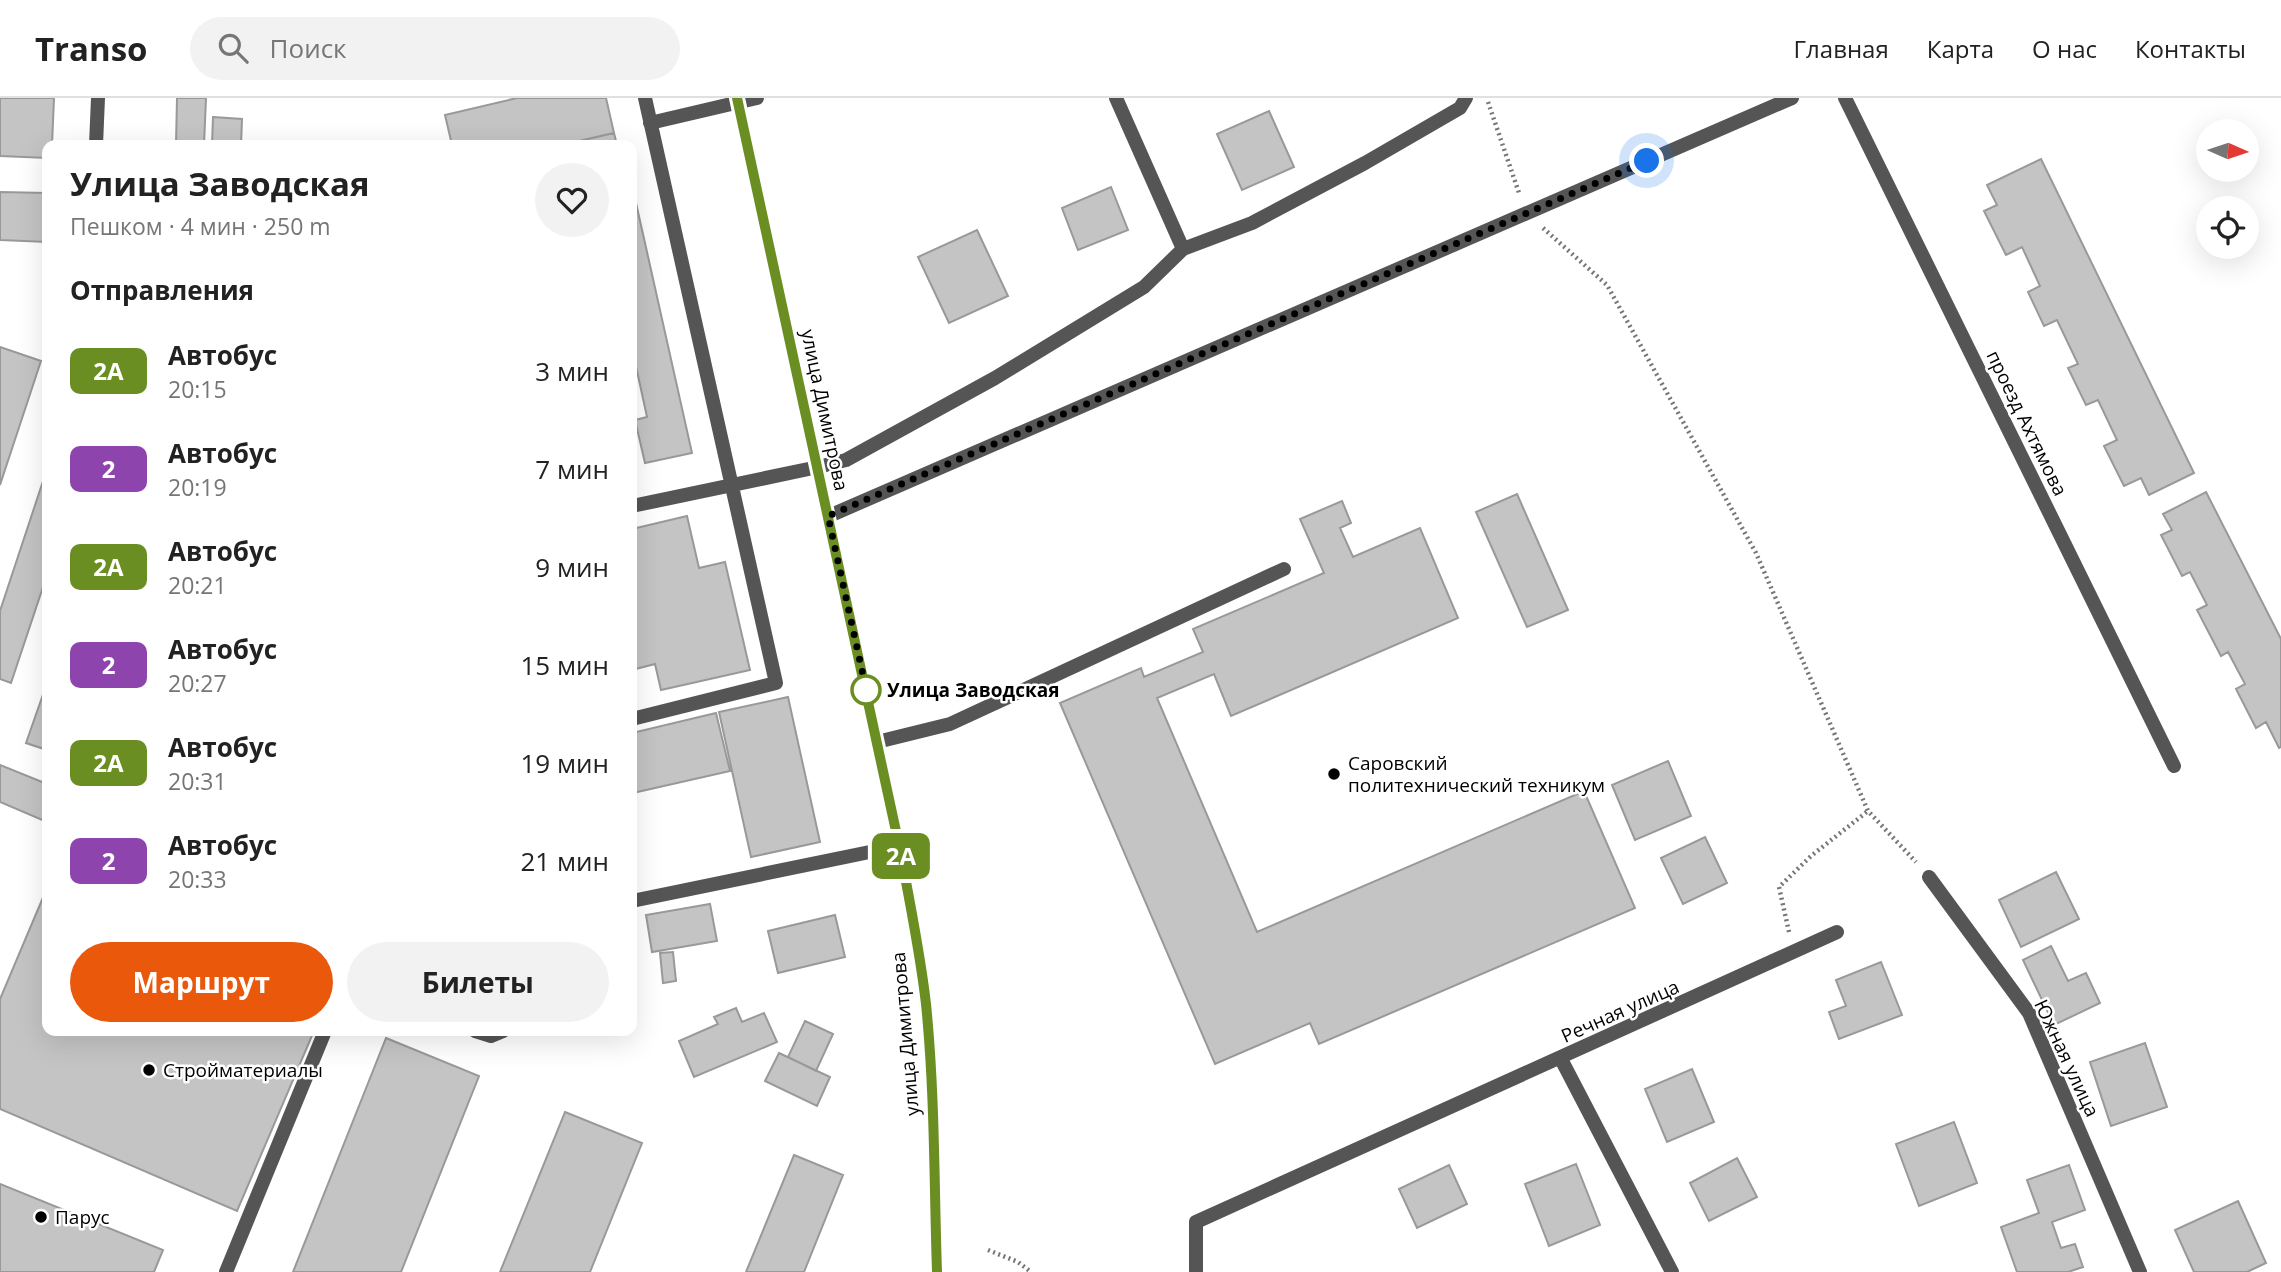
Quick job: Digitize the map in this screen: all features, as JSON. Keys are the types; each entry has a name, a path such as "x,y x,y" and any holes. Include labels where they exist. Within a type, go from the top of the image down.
{"street":[{"path":"96,140 98,98"},
{"path":"637,718 776,683 645,98"},
{"path":"650,123 737,100 757,98"},
{"path":"1116,98 1183,250"},
{"path":"637,505 846,460 995,378 1144,287 1183,250 1252,223 1342,175 1460,108 1466,98"},
{"path":"828,516 1791,98"},
{"name":"проезд Ахтямова","path":"1845,98 2174,766"},
{"name":"улица Димитрова","path":"737,100 899,845 926,1005 937,1272"},
{"path":"877,741 950,724 1284,569"},
{"path":"637,900 899,845"},
{"name":"Южная улица","path":"1929,877 2029,1013 2140,1272"},
{"name":"Речная улица","path":"1672,1272 1561,1059 1837,932"},
{"path":"226,1272 323,1036"},
{"path":"1196,1272 1196,1222 1561,1059"}],"path":[{"path":"1487,98 1526,214 1607,285 1755,553 1868,811 1929,877"},
{"path":"1794,953 1779,887 1811,856 1868,811"},
{"path":"988,1250 1018,1262 1031,1272"}],"building":[{"path":"0,98 54,98 52,140 42,140 42,158 0,156"},
{"path":"177,98 206,98 204,140 176,140"},
{"path":"517,98 606,98 614,133 584,140 451,140 445,115"},
{"path":"1269,111 1294,167 1242,190 1217,134"},
{"path":"213,117 242,119 241,140 212,140"},
{"path":"614,133 616,140 583,140"},
{"path":"2041,159 2194,473 2149,495 2141,478 2124,486 2104,446 2117,440 2098,400 2086,405 2068,368 2078,364 2057,320 2044,326 2028,292 2040,286 2022,247 2006,255 1984,211 1997,205 1987,185"},
{"path":"1111,187 1128,230 1078,250 1062,208"},
{"path":"0,192 42,193 42,242 0,240"},
{"path":"637,207 692,453 645,463 637,420 647,417 637,371"},
{"path":"977,230 1008,296 949,323 918,257"},
{"path":"0,347 41,361 0,485"},
{"path":"42,484 42,590 11,683 0,679 0,611"},
{"path":"2206,492 2281,639 2279,748 2266,722 2256,728 2236,689 2245,684 2228,652 2221,656 2197,610 2207,605 2190,572 2182,576 2161,535 2172,530 2163,514"},
{"path":"1517,494 1568,610 1527,627 1476,512"},
{"path":"1342,501 1351,523 1340,528 1353,557 1420,528 1458,618 1231,716 1214,674 1157,698 1257,932 1584,791 1635,908 1319,1044 1310,1023 1215,1064 1060,703 1141,668 1144,677 1203,652 1193,629 1324,573 1300,519"},
{"path":"687,516 699,568 725,562 750,670 661,690 655,664 637,669 637,528"},
{"path":"42,697 42,748 26,743"},
{"path":"788,697 820,842 751,857 719,712"},
{"path":"716,713 730,771 637,792 637,732"},
{"path":"1668,761 1691,816 1635,840 1612,785"},
{"path":"0,765 42,782 42,820 0,802"},
{"path":"1705,837 1727,883 1683,904 1661,858"},
{"path":"2056,872 2079,919 2021,947 1999,900"},
{"name":"Стройматериалы","path":"42,900 42,1036 312,1036 237,1211 0,1109 0,999"},
{"path":"710,904 717,941 652,952 646,915"},
{"path":"835,915 845,957 778,973 768,931"},
{"path":"2051,946 2068,981 2086,973 2100,1003 2054,1025 2023,960"},
{"path":"673,952 676,981 663,983 660,953"},
{"path":"1881,962 1902,1015 1839,1039 1829,1012 1846,1006 1836,980"},
{"path":"736,1008 742,1022 764,1013 777,1042 694,1077 679,1041 718,1024 714,1017"},
{"path":"805,1021 833,1034 816,1071 788,1057"},
{"path":"386,1038 479,1076 401,1272 293,1272"},
{"path":"2145,1043 2167,1107 2111,1126 2090,1062"},
{"path":"779,1053 830,1077 817,1106 765,1081"},
{"path":"1692,1069 1714,1122 1667,1142 1645,1089"},
{"path":"565,1112 642,1143 590,1272 500,1272"},
{"path":"1954,1122 1977,1183 1919,1206 1896,1144"},
{"path":"794,1155 843,1175 804,1272 746,1272"},
{"path":"1737,1158 1757,1197 1709,1221 1690,1183"},
{"path":"1576,1164 1600,1225 1549,1246 1525,1184"},
{"path":"1449,1165 1467,1204 1417,1228 1399,1189"},
{"path":"2069,1165 2085,1210 2052,1222 2061,1248 2075,1244 2083,1267 2068,1272 2017,1272 2001,1227 2039,1213 2027,1180"},
{"name":"Парус","path":"0,1184 163,1250 154,1272 0,1272"},
{"path":"2238,1201 2266,1263 2247,1272 2194,1272 2175,1230"}],"bus line":[{"name":"2А","path":"737,98 899,845 919,954 926,1005 937,1272"}],"place":[{"name":"Улица Заводская","path":"866,690"},
{"name":"Саровский политехнический техникум","path":"1334,774"},
{"name":"Стройматериалы","path":"149,1070"},
{"name":"Парус","path":"41,1217"}],"route":[{"path":"866,690 867,693 828,516 1647,161"}]}
